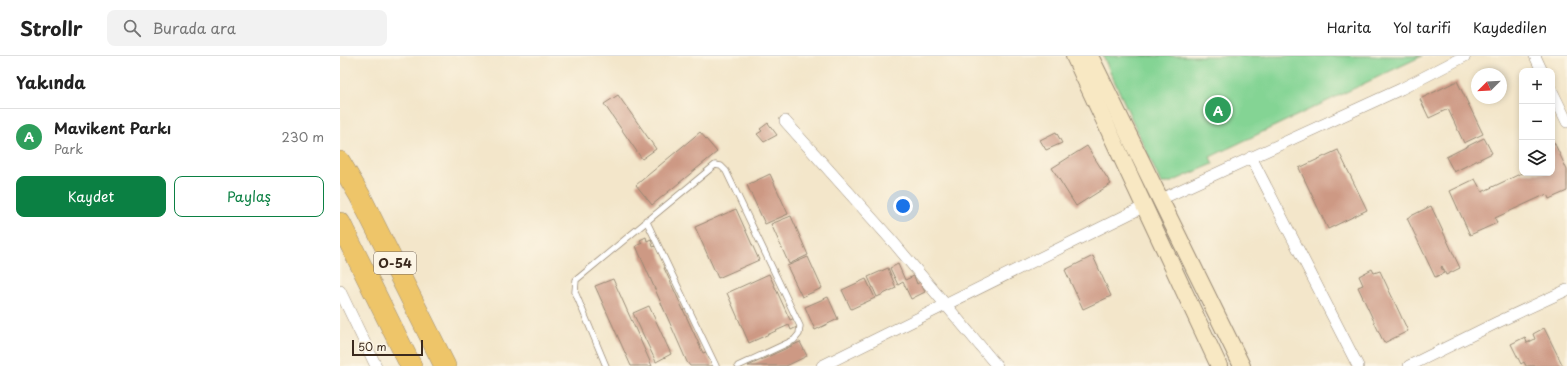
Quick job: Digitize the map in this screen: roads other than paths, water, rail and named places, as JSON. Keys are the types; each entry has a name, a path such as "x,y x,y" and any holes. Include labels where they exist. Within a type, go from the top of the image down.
{"highway":[{"name":"O-54","path":"340,162 360,196 445,366"},
{"name":"O-54","path":"340,223 411,366"}],"main road":[{"path":"1074,56 1219,366"},
{"path":"1091,57 1242,366"}],"street":[{"path":"1161,199 1401,89 1465,56"},
{"path":"1535,56 1541,68"},
{"path":"1555,97 1567,122"},
{"path":"785,121 894,243 997,366"},
{"path":"1251,157 1358,366"},
{"path":"822,366 1145,206"},
{"path":"1409,366 1567,290"},
{"path":"340,291 376,366"}],"lane":[{"path":"606,366 575,292 575,283 580,276 646,220 713,166 721,166 726,171 800,326 800,334 794,340 738,366"},
{"path":"646,220 716,366"}],"place":[{"name":"Mavikent Parkı","path":"1218,110"}]}
